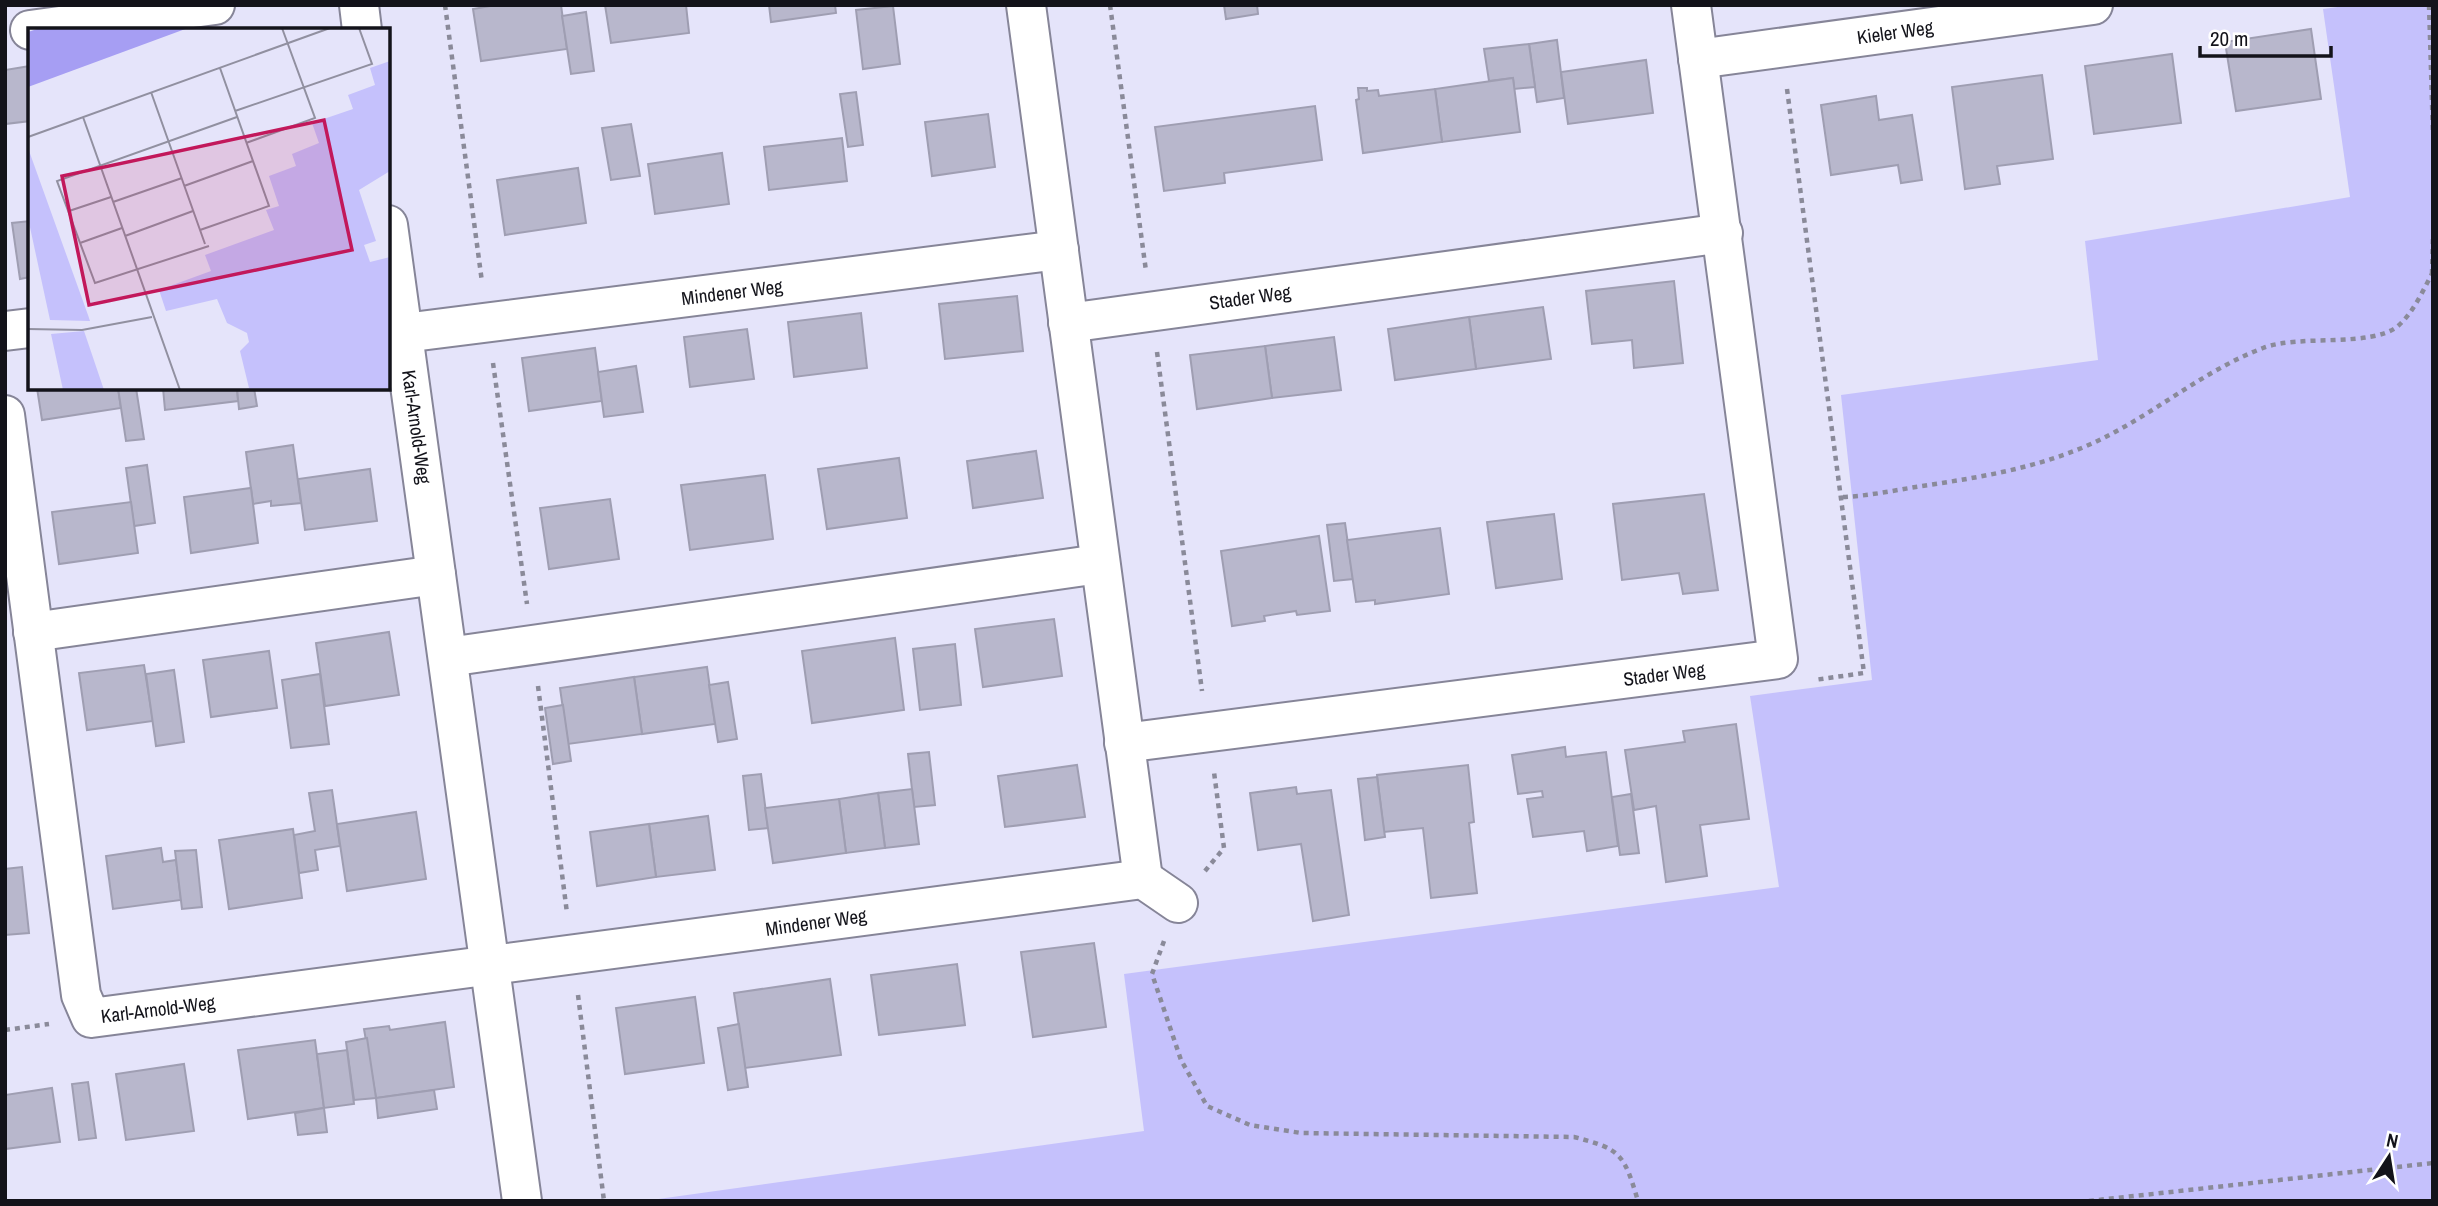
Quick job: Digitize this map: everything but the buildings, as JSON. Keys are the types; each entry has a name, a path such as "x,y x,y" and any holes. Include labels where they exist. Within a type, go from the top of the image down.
{"street":[{"path":"45,28 215,5"},
{"path":"359,5 362,28"},
{"path":"1026,5 1143,879 1178,903"},
{"path":"1691,5 1778,659"},
{"name":"Kieler Weg","path":"1698,59 2092,5"},
{"path":"5,33 28,30"},
{"name":"Stader Weg","path":"1068,323 1723,233"},
{"name":"Mindener Weg","path":"404,333 1059,250"},
{"name":"Karl-Arnold-Weg","path":"390,252 392,279 404,333 522,1201"},
{"path":"5,331 28,328"},
{"name":"Karl-Arnold-Weg","path":"5,415 81,995 91,1018 489,966"},
{"path":"448,657 1099,564"},
{"path":"33,632 436,575"},
{"name":"Stader Weg","path":"1124,743 1778,659"},
{"name":"Mindener Weg","path":"489,966 1143,879"}],"path":[{"path":"1110,5 1224,848 1178,903 1152,974 1181,1060 1207,1106 1250,1125 1301,1133 1574,1138 1610,1146 1629,1170 1638,1201"},
{"path":"2429,5 2433,135"},
{"path":"1778,659 1784,684 1864,673 1782,47"},
{"path":"1843,497 1983,477 2064,457 2115,432 2231,362 2263,348 2283,341 2368,337 2397,327 2414,308 2432,273 2433,237"},
{"path":"2089,1201 2433,1163"}],"shaded area":[{"path":"2352,5 2433,5 2433,1201 644,1201 1144,1131 1124,974 1779,887 1750,696 1872,680 1841,395 2098,360 2085,241 2350,197 2323,9"}]}
